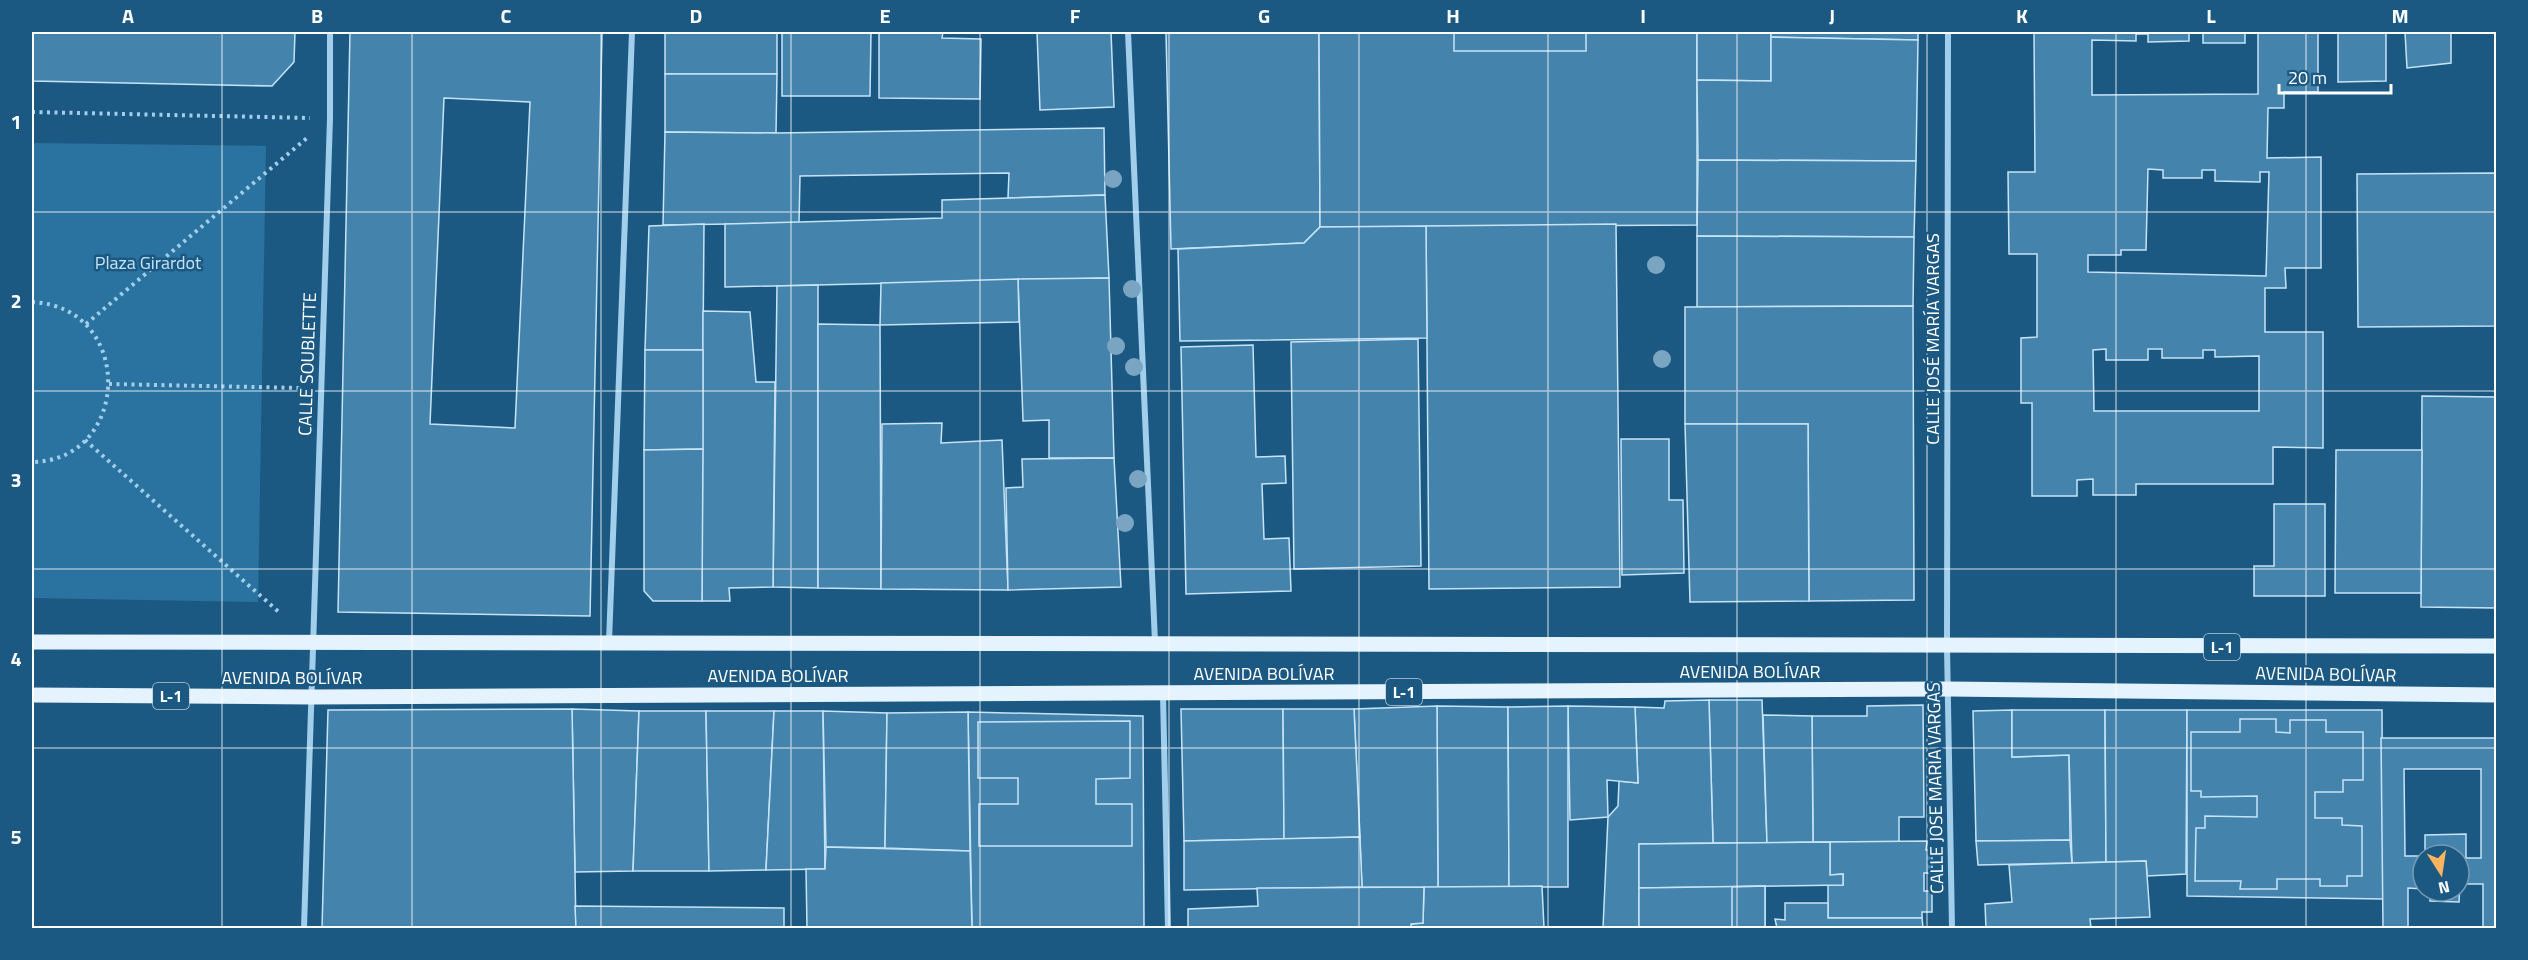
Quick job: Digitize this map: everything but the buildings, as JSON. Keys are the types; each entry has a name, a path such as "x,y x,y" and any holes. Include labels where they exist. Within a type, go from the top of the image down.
{"main road":[{"name":"AVENIDA BOLÍVAR","path":"32,642 1155,642 1947,647 2496,646"},
{"name":"AVENIDA BOLÍVAR","path":"32,695 311,697 1948,689 2496,695"}],"street":[{"name":"CALLE SOUBLETTE","path":"304,928 330,118 330,32"},
{"path":"609,642 632,32"},
{"path":"1128,32 1155,642"},
{"name":"CALLE JOSÉ MARÍA VARGAS","path":"1947,647 1948,32"},
{"name":"CALLE JOSE MARIA VARGAS","path":"1947,647 1952,928"},
{"path":"1163,693 1168,928"}],"path":[{"path":"32,112 330,118"},
{"path":"86,324 330,118"},
{"path":"32,302 45,303 67,311 86,324 99,342 107,362 110,384 106,404 98,423 85,440 65,454 32,462"},
{"path":"110,384 321,389"},
{"path":"85,440 313,643"}],"green space":[{"name":"Plaza Girardot","path":"32,143 266,146 258,602 32,598"}]}
